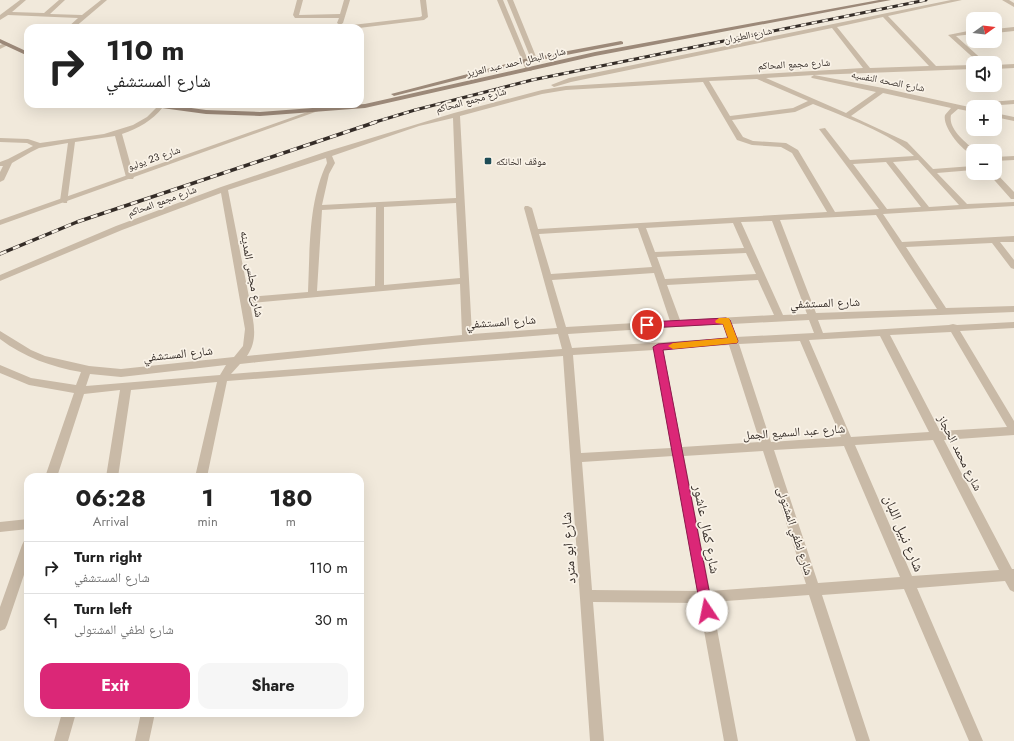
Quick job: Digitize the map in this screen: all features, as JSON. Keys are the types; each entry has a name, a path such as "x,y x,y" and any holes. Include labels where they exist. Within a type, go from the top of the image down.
{"main road":[{"name":"شارع البطل احمد عبد العزيز","path":"364,100 534,59 861,0"},
{"name":"شارع البطل احمد عبد العزيز","path":"364,104 413,97 602,53 888,0"},
{"path":"0,41 24,51"},
{"name":"شارع البطل احمد عبد العزيز","path":"169,108 206,112 260,114 315,112 340,108"}],"street":[{"path":"0,18 23,0"},
{"path":"46,15 62,0"},
{"path":"75,24 104,0"},
{"path":"300,0 297,17 341,16"},
{"path":"340,24 347,0"},
{"path":"364,26 422,19 426,17 423,0"},
{"path":"500,0 529,70"},
{"path":"510,0 534,59"},
{"name":"شارع الطيران","path":"542,92 569,80 834,27 959,0"},
{"path":"1005,0 1014,5"},
{"path":"7,13 85,17"},
{"path":"885,16 934,68"},
{"path":"834,27 868,70"},
{"path":"1002,31 1014,30"},
{"path":"966,33 951,35 975,56"},
{"path":"0,46 7,44"},
{"path":"1002,66 1014,66"},
{"name":"شارع مجمع المحاكم","path":"0,278 119,228 224,189 417,125 542,92 566,88 758,76 868,70 966,67"},
{"name":"شارع الصحه النفسيه","path":"798,74 966,108"},
{"path":"758,76 892,137 904,144 920,158 965,207"},
{"path":"705,80 743,140 783,145 792,150 833,215"},
{"path":"846,116 883,90"},
{"path":"728,118 795,110 813,101"},
{"path":"1002,103 1014,102"},
{"path":"957,106 948,115 948,126 966,145"},
{"path":"0,180 4,163 28,150 40,146 72,142 118,132 148,120 159,108"},
{"name":"شارع 23 يوليو","path":"0,223 315,112"},
{"path":"456,114 467,338"},
{"path":"1002,117 1014,120"},
{"path":"823,129 848,162 944,312"},
{"path":"118,132 130,177"},
{"path":"0,140 28,141 40,146"},
{"path":"64,201 72,142"},
{"path":"312,294 318,208 324,172 331,163 328,154"},
{"path":"848,162 920,158"},
{"path":"1002,159 1014,158"},
{"path":"888,160 927,209"},
{"path":"931,171 966,168"},
{"path":"998,180 1014,197"},
{"name":"شارع مجلس المدينه","path":"223,378 228,369 244,354 250,341 224,189"},
{"path":"318,208 460,200"},
{"path":"379,288 380,204"},
{"path":"535,232 1014,204"},
{"name":"شارع ابو مترد","path":"528,208 568,352 597,741"},
{"path":"776,218 820,336"},
{"path":"736,221 780,318"},
{"path":"641,226 676,323"},
{"path":"900,245 1014,239"},
{"path":"994,240 1014,266"},
{"path":"651,255 749,250"},
{"path":"547,277 656,270"},
{"path":"661,282 761,277"},
{"path":"244,300 464,281"},
{"name":"شارع المستشفي","path":"0,334 27,352 45,360 86,371 121,373 467,338 562,331 726,320 1014,309"},
{"name":"شارع لطفي المشتولى","path":"726,320 863,741"},
{"path":"0,369 29,380 80,390 568,352 1014,324"},
{"path":"953,327 1014,430"},
{"name":"شارع محمد الحجاز","path":"883,332 1012,579"},
{"name":"شارع نبيل اللبان","path":"803,337 849,441 976,741"},
{"name":"شارع كمال عاشور","path":"658,347 731,741"},
{"path":"52,473 86,371"},
{"path":"202,473 223,378"},
{"path":"113,473 126,387"},
{"name":"شارع عبد السميع الجمل","path":"576,458 1014,430"},
{"path":"0,527 24,524"},
{"path":"0,625 4,601 24,554"},
{"path":"586,596 704,597 909,583 1012,579"},
{"path":"61,741 68,717"},
{"path":"142,741 147,717"}],"railway":[{"path":"372,123 415,110 532,80 926,0"},
{"path":"0,254 77,222 376,122"}],"slow traffic":[{"path":"673,346 734,341 726,320 719,321"}],"place":[{"name":"موقف الخانكه","path":"488,161"}],"route":[{"path":"647,325 726,320 734,341 658,347 707,611"}]}
